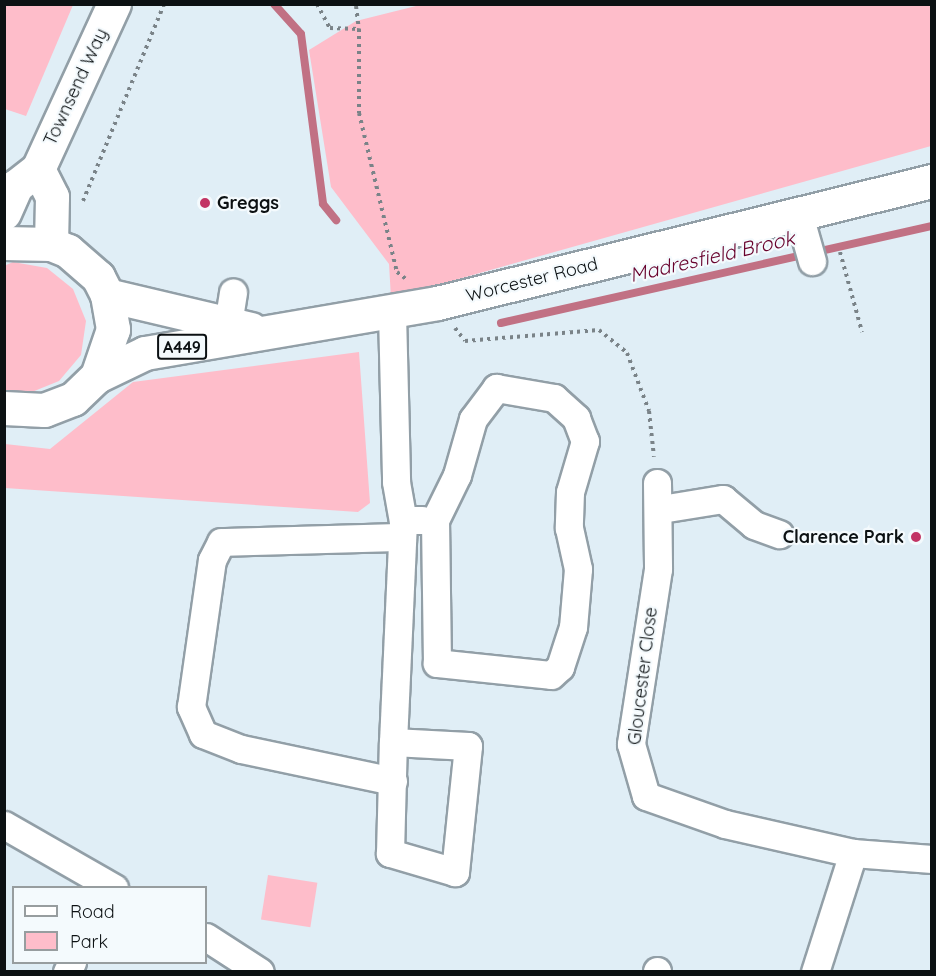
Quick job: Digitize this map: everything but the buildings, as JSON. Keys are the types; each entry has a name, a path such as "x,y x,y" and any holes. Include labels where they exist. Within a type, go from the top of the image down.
{"main road":[{"name":"Townsend Way","path":"38,169 114,4"},
{"path":"4,213 16,186 38,169 52,197 51,244"},
{"name":"Worcester Road","path":"271,333 392,313 803,225 932,181"},
{"name":"A449","path":"4,243 51,244 68,251 98,277 107,295 113,329 97,376"},
{"name":"A449","path":"107,295 271,333"},
{"name":"A449","path":"4,408 44,410 74,399 97,376 145,353 271,333"}],"street":[{"path":"803,225 812,261"},
{"path":"228,324 232,292"},
{"path":"392,313 396,482 403,528 393,742 390,853 455,872 468,746 393,742"},
{"path":"393,781 241,749 203,734 190,707 212,560 221,542 403,528 435,520 457,475 473,419 496,388 554,398 576,418 585,441 570,492 568,528 578,569 573,627 560,667 550,675 437,663 435,520"},
{"path":"659,496 723,500 754,525 779,534"},
{"name":"Gloucester Close","path":"659,496 658,569 631,744 646,796 725,825 853,853 932,859"},
{"path":"4,825 110,886"},
{"path":"815,972 853,853"},
{"path":"207,939 260,972"}],"path":[{"path":"82,206 164,4"},
{"path":"317,4 330,28 358,29"},
{"path":"356,6 359,113 397,272 437,303 465,341 599,330 630,363 649,411 659,496"},
{"path":"840,251 862,332"}],"green space":[{"path":"5,4 73,5 26,116 5,109"},
{"path":"420,5 931,5 931,146 391,298 389,264 331,187 309,50 356,21"},
{"path":"13,262 47,268 73,289 86,321 81,355 59,381 27,394 5,390 4,266"},
{"path":"359,352 370,503 358,512 5,488 5,444 50,449 133,382"},
{"path":"268,875 317,883 310,927 261,919"}],"waterway":[{"name":"Madresfield Brook","path":"274,4 301,34 323,204 336,220"},
{"name":"Madresfield Brook","path":"501,323 932,226"}],"place":[{"name":"Greggs","path":"205,203"},
{"name":"Clarence Park","path":"916,537"}]}
